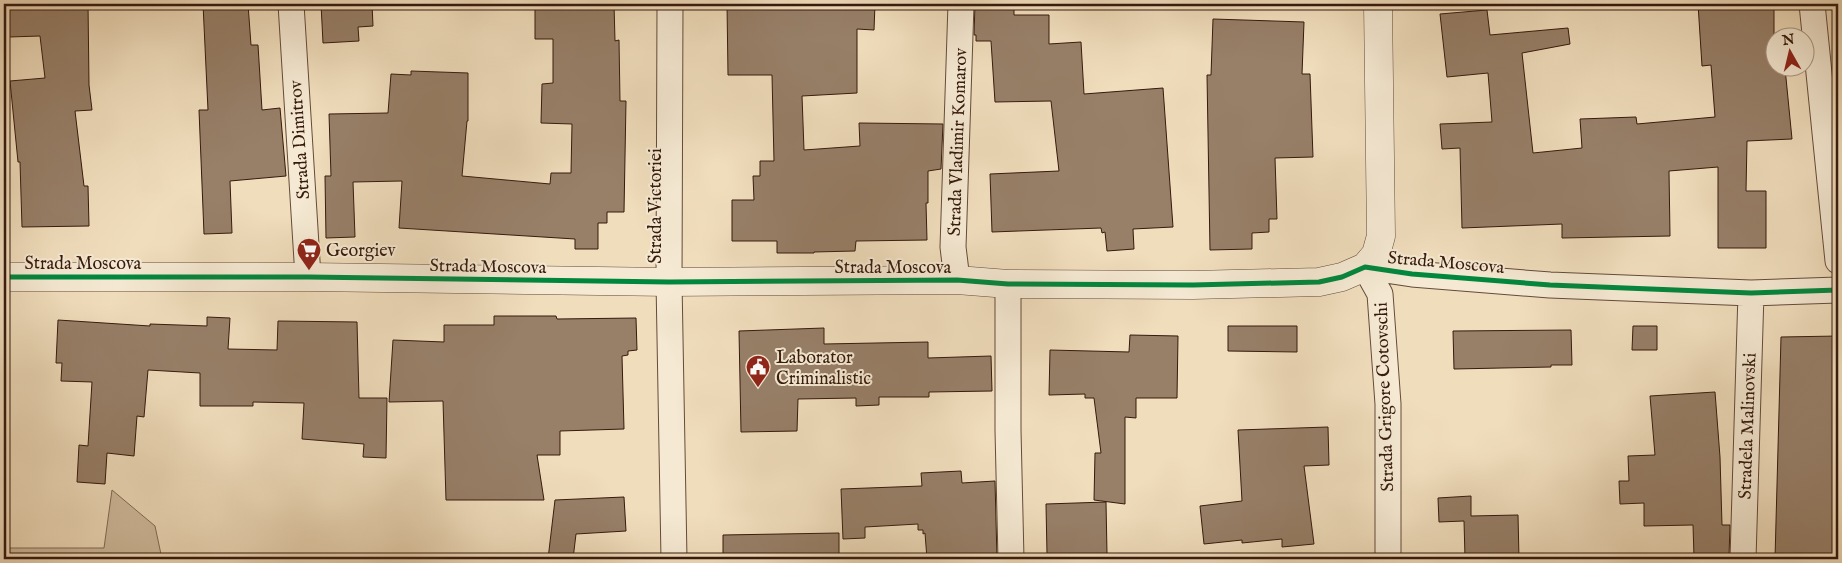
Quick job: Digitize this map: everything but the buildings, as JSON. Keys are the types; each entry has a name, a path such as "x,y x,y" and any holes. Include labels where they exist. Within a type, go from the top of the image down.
{"street":[{"name":"Strada Dimitrov","path":"291,4 308,277"},
{"name":"Strada Victoriei","path":"670,4 669,282 674,559"},
{"name":"Strada Vladimir Komarov","path":"957,280 953,247 961,4"},
{"path":"1365,267 1376,254 1381,236 1378,4"},
{"path":"1812,4 1838,261"},
{"name":"Strada Moscova","path":"4,277 308,277 669,282 957,280 1008,284 1193,285 1319,282 1342,277 1365,267 1412,274 1550,285 1751,293 1838,290"},
{"name":"Strada Grigore Cotovschi","path":"1365,267 1380,294 1388,404 1388,559"},
{"path":"1008,284 1008,430 1011,559"},
{"name":"Stradela Malinovski","path":"1743,559 1751,293"}],"shaded area":[{"path":"112,490 155,526 162,559 4,559 4,548 104,548"}],"cycle path":[{"path":"4,277 308,277 669,282 957,280 1008,284 1193,285 1319,282 1342,277 1365,267 1412,274 1550,285 1751,293 1838,290"}],"place":[{"name":"Georgiev","path":"309,271"},
{"name":"Laborator Criminalistic","path":"758,388"}]}
